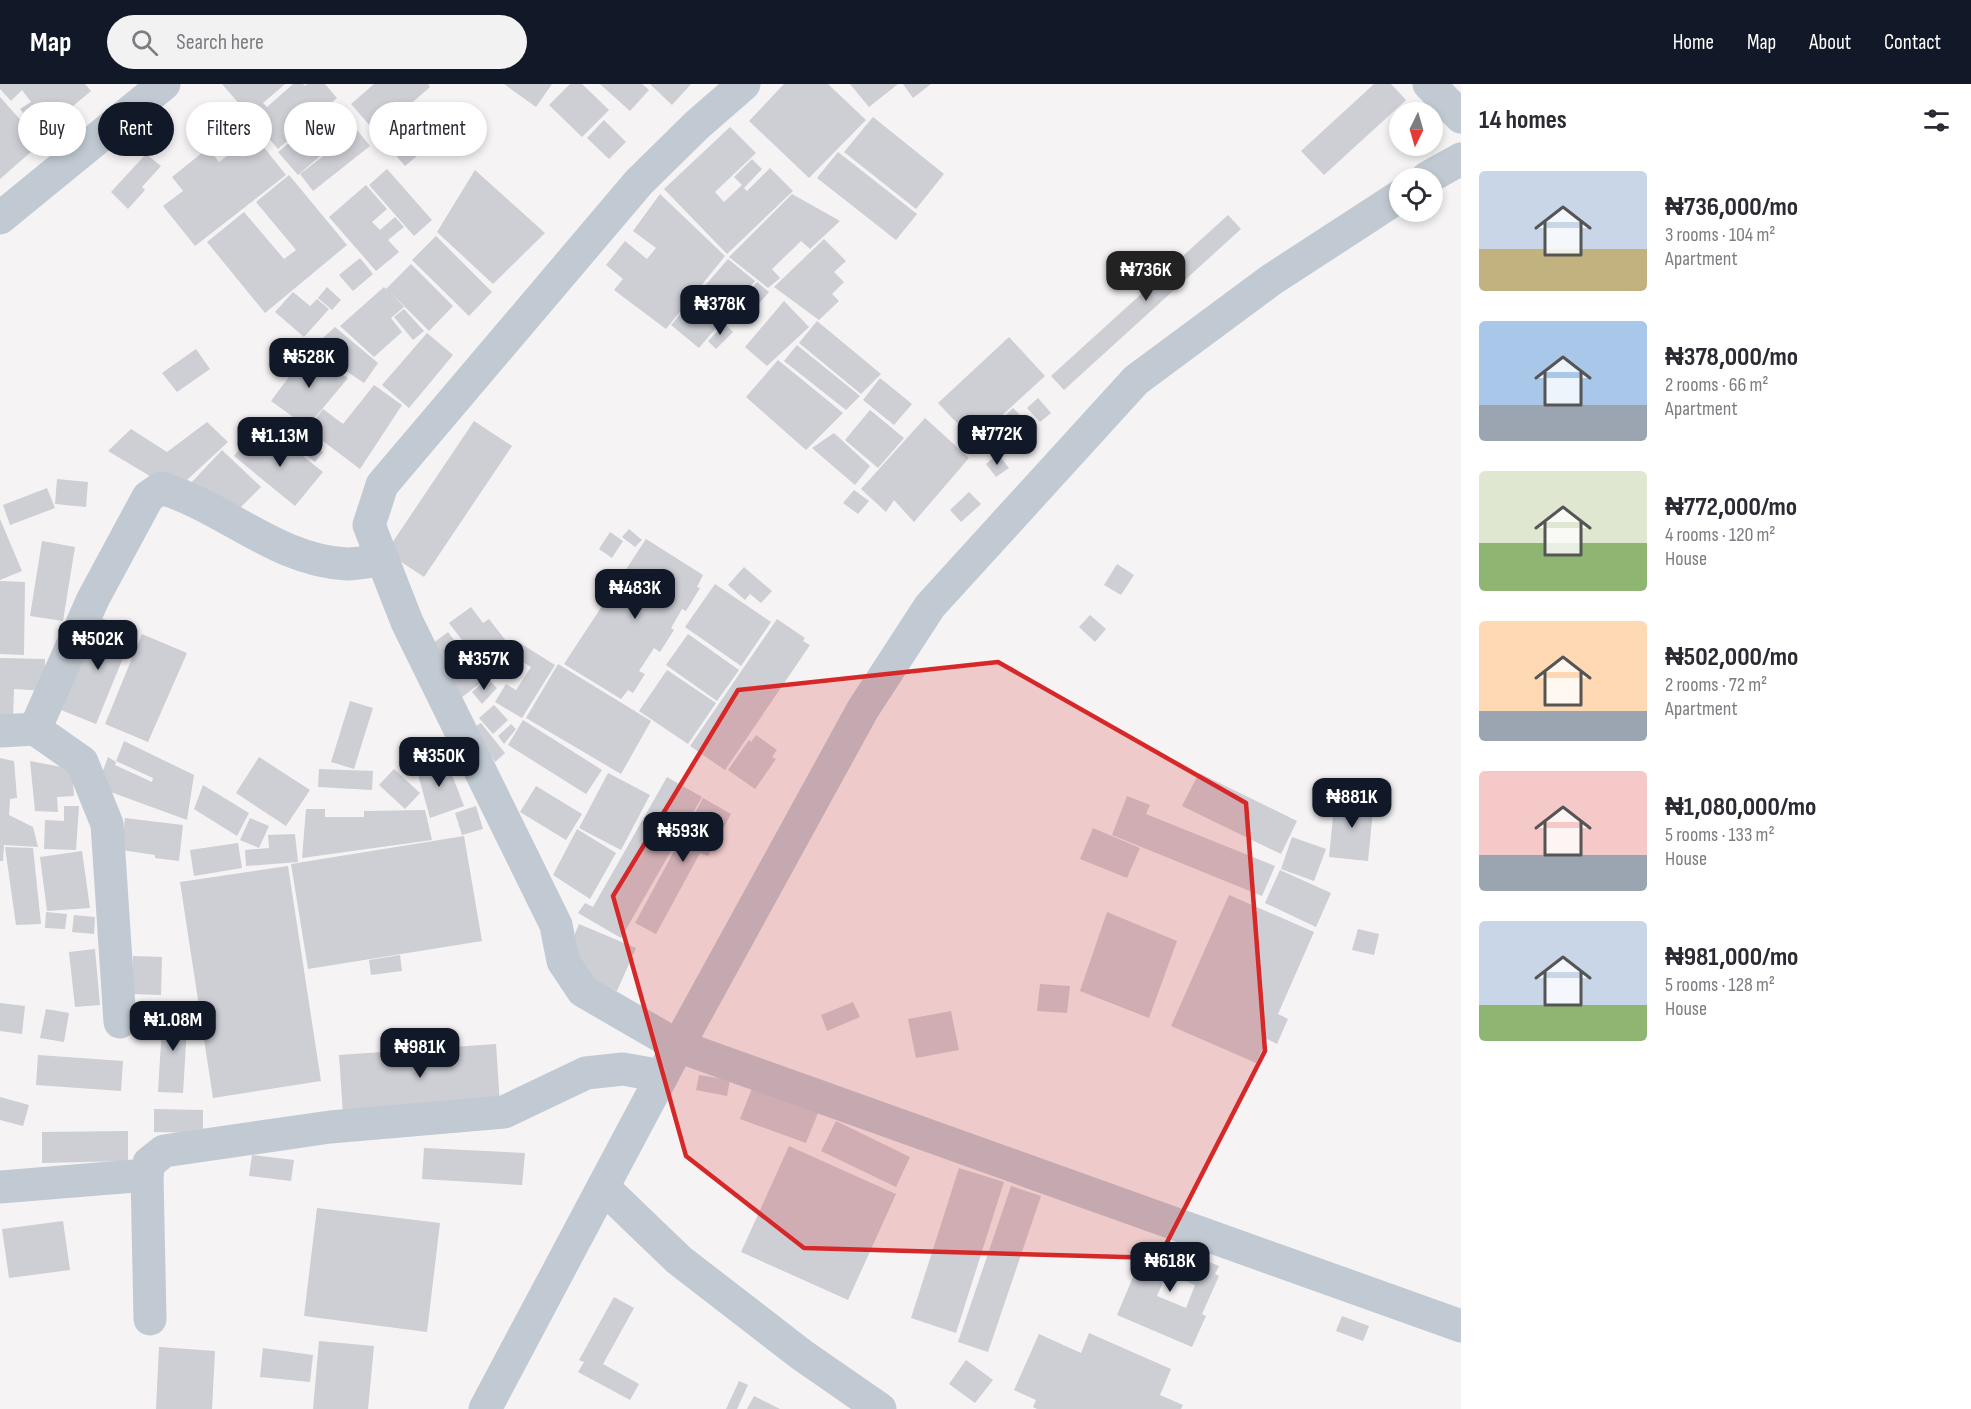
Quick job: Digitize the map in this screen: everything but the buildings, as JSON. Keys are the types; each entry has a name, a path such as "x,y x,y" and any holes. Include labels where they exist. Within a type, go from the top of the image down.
{"street":[{"path":"0,218 164,84"},
{"path":"744,84 697,125 639,182 382,485 369,525 407,622 556,926 563,961 583,991 678,1046 1461,1326"},
{"path":"1429,84 1461,117"},
{"path":"1443,169 1461,159"},
{"path":"485,1409 678,1046 863,709 930,606 1136,380 1271,280 1389,203"},
{"path":"35,729 93,599 148,497 161,488 184,495 267,541 316,559 347,564 383,559"},
{"path":"0,730 35,729 82,762 107,824 120,1022"},
{"path":"150,1318 147,1175 149,1163 164,1151 330,1127 504,1112 586,1073 623,1069 662,1076"},
{"path":"0,1187 147,1175"},
{"path":"603,1187 679,1260 802,1355 880,1409"}],"highlighted area":[{"path":"998,662 1246,803 1265,1051 1159,1258 804,1248 686,1156 613,896 738,690"}]}
